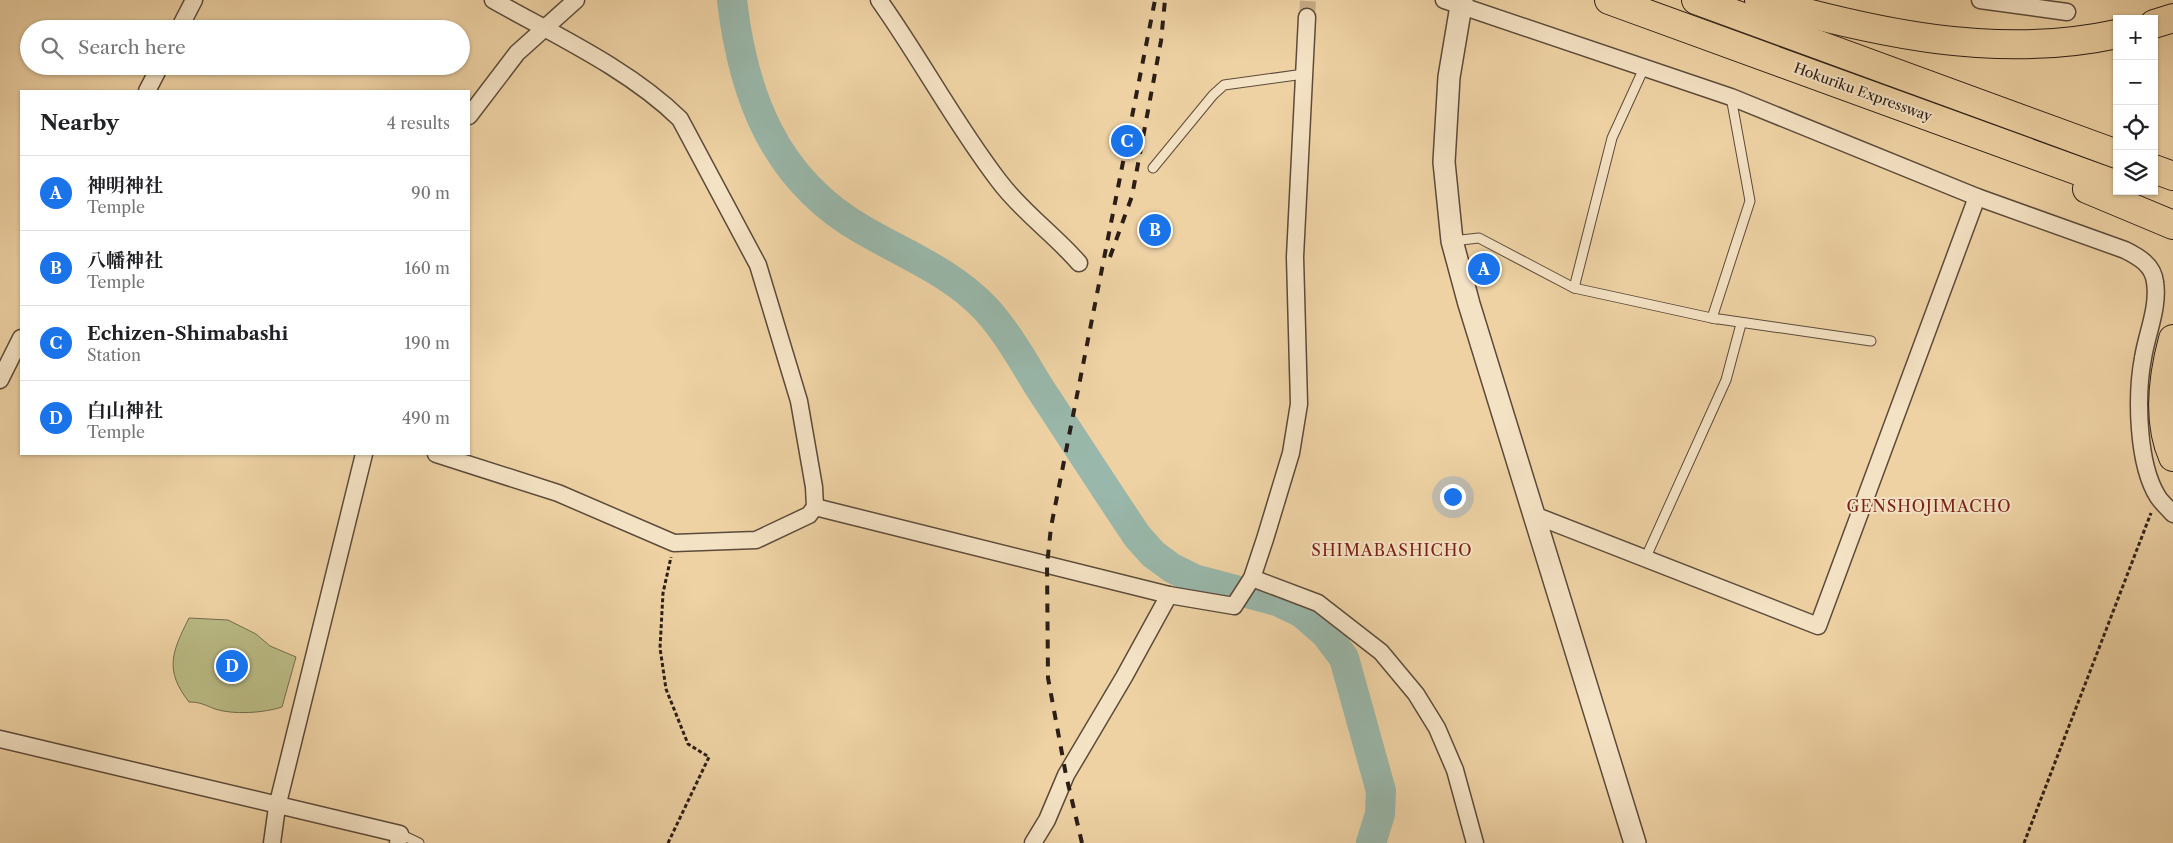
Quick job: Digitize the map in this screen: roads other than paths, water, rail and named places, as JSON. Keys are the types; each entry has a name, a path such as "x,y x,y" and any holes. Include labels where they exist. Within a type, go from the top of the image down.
{"highway":[{"name":"Hokuriku Expressway","path":"1609,0 2113,184"},
{"path":"1696,0 2113,153"},
{"path":"1759,0 1881,30 1956,42 1999,46 2045,44 2113,35"},
{"path":"2158,23 2173,18"},
{"path":"1852,88 1928,123 2170,214"},
{"path":"2158,170 2173,176"},
{"path":"2140,195 2170,214"},
{"path":"2173,339 2165,383 2163,415 2168,446 2173,457"}],"street":[{"path":"184,20 194,0"},
{"path":"439,455 558,493 674,543 756,540 808,515 815,507 814,487 799,401 758,265 709,177 692,138 680,119 661,100 627,77 493,0"},
{"path":"470,115 516,53 576,0"},
{"path":"879,0 908,40 941,96 999,182 1040,226 1079,263"},
{"path":"1980,0 2067,12"},
{"path":"1634,843 1469,304 1452,241 1444,162 1455,2 1731,97 1977,197 2125,250 2139,257 2148,266 2155,280 2156,298 2138,395 2139,429 2146,464 2157,496 2173,514"},
{"path":"815,507 1169,595 1234,606 1246,588 1290,452 1299,404 1295,257 1307,17"},
{"path":"148,90 155,75"},
{"path":"1534,515 1646,557 1818,626 1977,197"},
{"path":"0,380 20,340"},
{"path":"272,843 277,807 364,455"},
{"path":"1246,588 1318,603 1381,652 1416,694 1437,728 1455,770 1475,843"},
{"path":"1033,843 1046,820 1066,775 1124,677 1169,595"},
{"path":"0,739 399,839"}],"lane":[{"path":"1574,288 1612,138 1644,68"},
{"path":"1153,168 1213,95 1224,85 1304,74"},
{"path":"1712,318 1750,201 1731,97"},
{"path":"1452,241 1479,238 1574,288 1741,324 1871,341"},
{"path":"1646,557 1726,380 1741,324"},
{"path":"399,839 419,843"}],"waterway":[{"path":"732,0 737,35 755,102 769,132 786,161 807,186 833,210 863,230 943,274 986,309 1008,337 1137,536 1153,554 1172,568 1194,579 1277,601 1302,613 1326,634 1344,658 1381,791 1380,814 1371,843"}],"tunnel":[{"path":"1307,17 1308,0"}],"railway":[{"path":"1082,843 1066,775 1048,678 1047,565 1051,527 1155,0"},
{"path":"1110,257 1132,196 1161,41 1165,0"}],"place":[{"name":"Echizen-Shimabashi","path":"1127,141"},
{"name":"八幡神社","path":"1155,230"},
{"name":"神明神社","path":"1484,269"},
{"name":"白山神社","path":"232,666"}],"district":[{"name":"GENSHOJIMACHO","path":"1929,506"},
{"name":"SHIMABASHICHO","path":"1392,550"}]}
